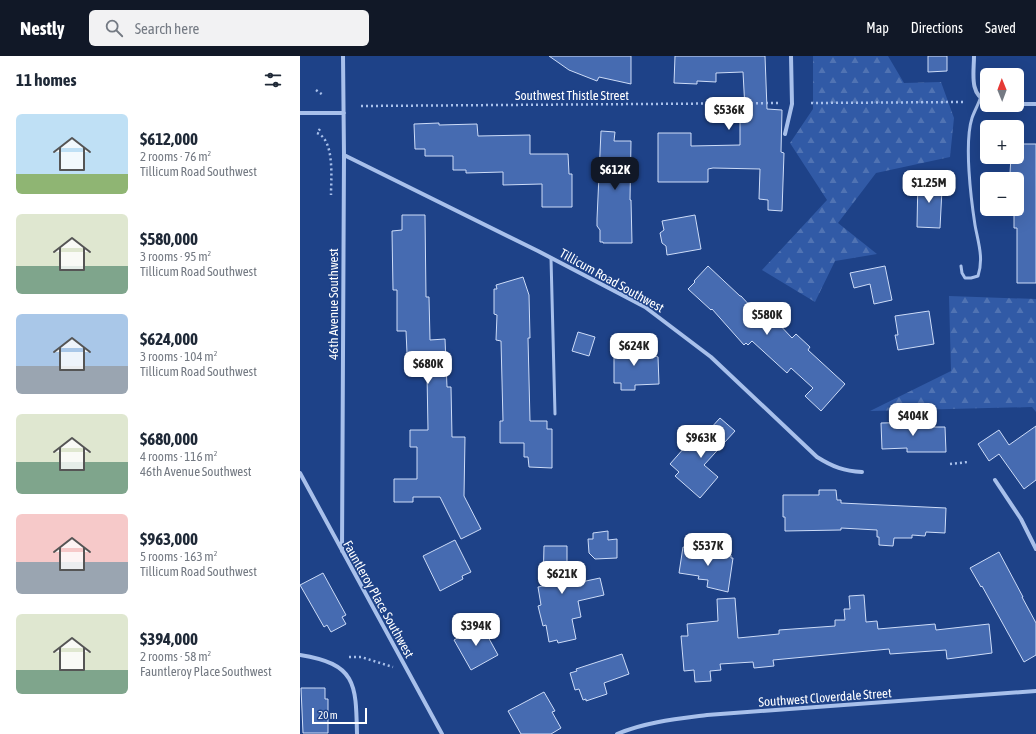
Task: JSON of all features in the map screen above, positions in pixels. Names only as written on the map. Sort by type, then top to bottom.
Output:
[{"type":"street","name":"46th Avenue Southwest","points":[[342,552],[343,56]]},
{"type":"street","points":[[784,134],[792,104],[791,56]]},
{"type":"street","points":[[974,56],[975,92],[980,99]]},
{"type":"street","points":[[1024,104],[1036,104]]},
{"type":"street","points":[[300,113],[344,113]]},
{"type":"street","name":"Tillicum Road Southwest","points":[[344,155],[551,258],[645,307],[711,357],[817,457],[834,467],[848,471],[862,472]]},
{"type":"street","name":"Fauntleroy Place Southwest","points":[[300,473],[442,734]]},
{"type":"street","points":[[995,480],[1021,519],[1036,549]]},
{"type":"street","points":[[300,655],[319,658],[332,664],[343,672],[352,683],[356,698],[357,734]]},
{"type":"street","name":"Southwest Cloverdale Street","points":[[617,734],[632,728],[659,721],[706,715],[1036,692]]},
{"type":"lane","points":[[961,266],[962,273],[965,278],[978,276],[980,270],[981,252],[974,218],[969,156],[972,118],[980,99]]},
{"type":"lane","points":[[551,258],[555,414]]},
{"type":"path","points":[[316,90],[322,95]]},
{"type":"path","points":[[811,103],[964,102]]},
{"type":"path","name":"Southwest Thistle Street","points":[[361,106],[783,103]]},
{"type":"path","points":[[320,129],[317,133],[322,134],[327,143],[330,155],[331,199]]},
{"type":"path","points":[[950,464],[968,462]]},
{"type":"path","points":[[349,657],[361,656],[398,668]]},
{"type":"green space","points":[[813,56],[888,56],[904,83],[941,82],[954,118],[950,157],[876,173],[838,223],[877,254],[835,261],[815,302],[762,270],[827,200],[790,143],[813,109]]},
{"type":"green space","points":[[949,296],[1036,299],[1036,412],[1032,407],[870,411],[951,371]]},
{"type":"building","points":[[549,56],[631,56],[631,84],[599,77],[597,81],[569,70]]},
{"type":"building","points":[[675,56],[765,56],[767,109],[782,110],[781,152],[784,153],[782,211],[768,210],[768,200],[759,199],[760,169],[713,168],[708,169],[708,182],[658,182],[658,133],[691,133],[691,146],[740,145],[740,109],[745,109],[743,72],[716,73],[716,82],[697,81],[697,84],[674,83]]},
{"type":"building","points":[[928,56],[947,56],[947,71],[928,72]]},
{"type":"building","points":[[439,123],[439,125],[477,124],[478,136],[530,135],[530,154],[568,154],[569,174],[572,174],[572,207],[542,207],[542,184],[503,185],[503,172],[466,173],[466,170],[453,170],[453,156],[425,156],[425,149],[415,149],[414,124]]},
{"type":"building","points":[[601,131],[615,132],[614,141],[631,141],[630,200],[632,243],[600,242],[600,230],[597,226],[597,219]]},
{"type":"building","points":[[1024,144],[1036,144],[1036,283],[1017,283],[1017,228],[1014,228],[1014,216],[1024,216],[1024,172],[1010,172],[1011,164],[1024,164]]},
{"type":"building","points":[[918,176],[932,177],[931,189],[942,189],[940,228],[917,227]]},
{"type":"building","points":[[402,215],[425,215],[426,297],[429,297],[430,340],[445,339],[447,387],[451,387],[452,437],[465,437],[464,496],[481,529],[461,539],[440,497],[413,497],[413,502],[394,502],[394,479],[417,479],[417,447],[410,447],[410,430],[428,430],[427,374],[408,375],[406,331],[397,331],[397,290],[393,290],[392,231],[402,230]]},
{"type":"building","points":[[695,215],[701,249],[667,255],[666,246],[662,243],[660,233],[664,230],[662,221]]},
{"type":"building","points":[[708,266],[753,309],[760,304],[792,338],[796,334],[810,347],[808,350],[845,384],[821,411],[805,396],[813,388],[791,368],[787,373],[752,341],[748,345],[746,343],[744,345],[712,309],[711,310],[688,289]]},
{"type":"building","points":[[885,266],[892,300],[874,304],[870,284],[854,288],[850,273]]},
{"type":"building","points":[[523,277],[529,295],[530,338],[528,338],[530,421],[547,421],[547,429],[552,429],[552,468],[529,467],[528,457],[524,457],[524,443],[500,443],[500,421],[503,421],[501,341],[496,340],[497,315],[494,314],[494,289],[497,289],[496,285]]},
{"type":"building","points":[[929,311],[934,344],[898,350],[895,335],[898,335],[895,316]]},
{"type":"building","points":[[578,332],[595,337],[589,356],[572,351]]},
{"type":"building","points":[[620,340],[658,357],[659,384],[635,385],[635,390],[621,390],[621,383],[614,383],[614,342],[620,344]]},
{"type":"building","points":[[720,418],[735,431],[704,465],[718,477],[700,498],[675,476],[679,472],[670,464],[685,447],[690,451]]},
{"type":"building","points":[[926,422],[926,427],[945,427],[946,452],[907,452],[907,448],[882,449],[881,423]]},
{"type":"building","points":[[1036,426],[1036,480],[1024,489],[999,454],[989,461],[978,444],[999,430],[1009,445]]},
{"type":"building","points":[[819,490],[836,490],[837,500],[841,500],[841,503],[946,508],[945,533],[926,532],[925,536],[912,535],[912,538],[894,538],[893,546],[879,545],[877,530],[841,528],[841,530],[785,531],[785,517],[783,517],[783,495],[819,495]]},
{"type":"building","points":[[608,531],[608,540],[617,539],[617,558],[595,559],[589,553],[588,539],[593,539],[593,533]]},
{"type":"building","points":[[455,540],[471,572],[462,576],[463,579],[440,591],[423,556]]},
{"type":"building","points":[[544,546],[567,546],[567,585],[600,578],[604,595],[578,601],[581,617],[572,619],[576,639],[558,643],[557,640],[549,642],[546,625],[543,626],[538,606],[541,605],[538,587],[543,586]]},
{"type":"building","points":[[683,547],[731,555],[731,558],[733,558],[728,592],[707,587],[708,580],[698,579],[699,576],[679,573]]},
{"type":"building","points":[[999,552],[1036,623],[1036,655],[1024,662],[982,586],[981,587],[970,568]]},
{"type":"building","points":[[323,573],[346,615],[342,617],[346,624],[331,632],[327,625],[324,627],[300,585]]},
{"type":"building","points":[[864,595],[866,622],[877,621],[878,629],[935,624],[936,630],[989,624],[992,653],[947,659],[946,650],[890,654],[889,649],[773,660],[774,666],[754,668],[753,662],[720,664],[721,670],[710,671],[711,681],[695,682],[694,670],[684,671],[681,636],[688,636],[687,624],[718,621],[717,599],[735,598],[738,638],[779,634],[779,630],[835,626],[835,620],[845,620],[844,609],[850,609],[849,596]]},
{"type":"building","points":[[481,624],[498,655],[471,670],[454,640]]},
{"type":"building","points":[[622,654],[629,674],[604,683],[607,694],[586,701],[586,699],[583,700],[579,689],[575,690],[570,673],[577,671],[576,669]]},
{"type":"building","points":[[301,688],[325,688],[325,699],[328,699],[328,733],[303,733]]},
{"type":"building","points":[[544,692],[555,711],[552,712],[561,728],[551,734],[521,734],[508,711]]}]
